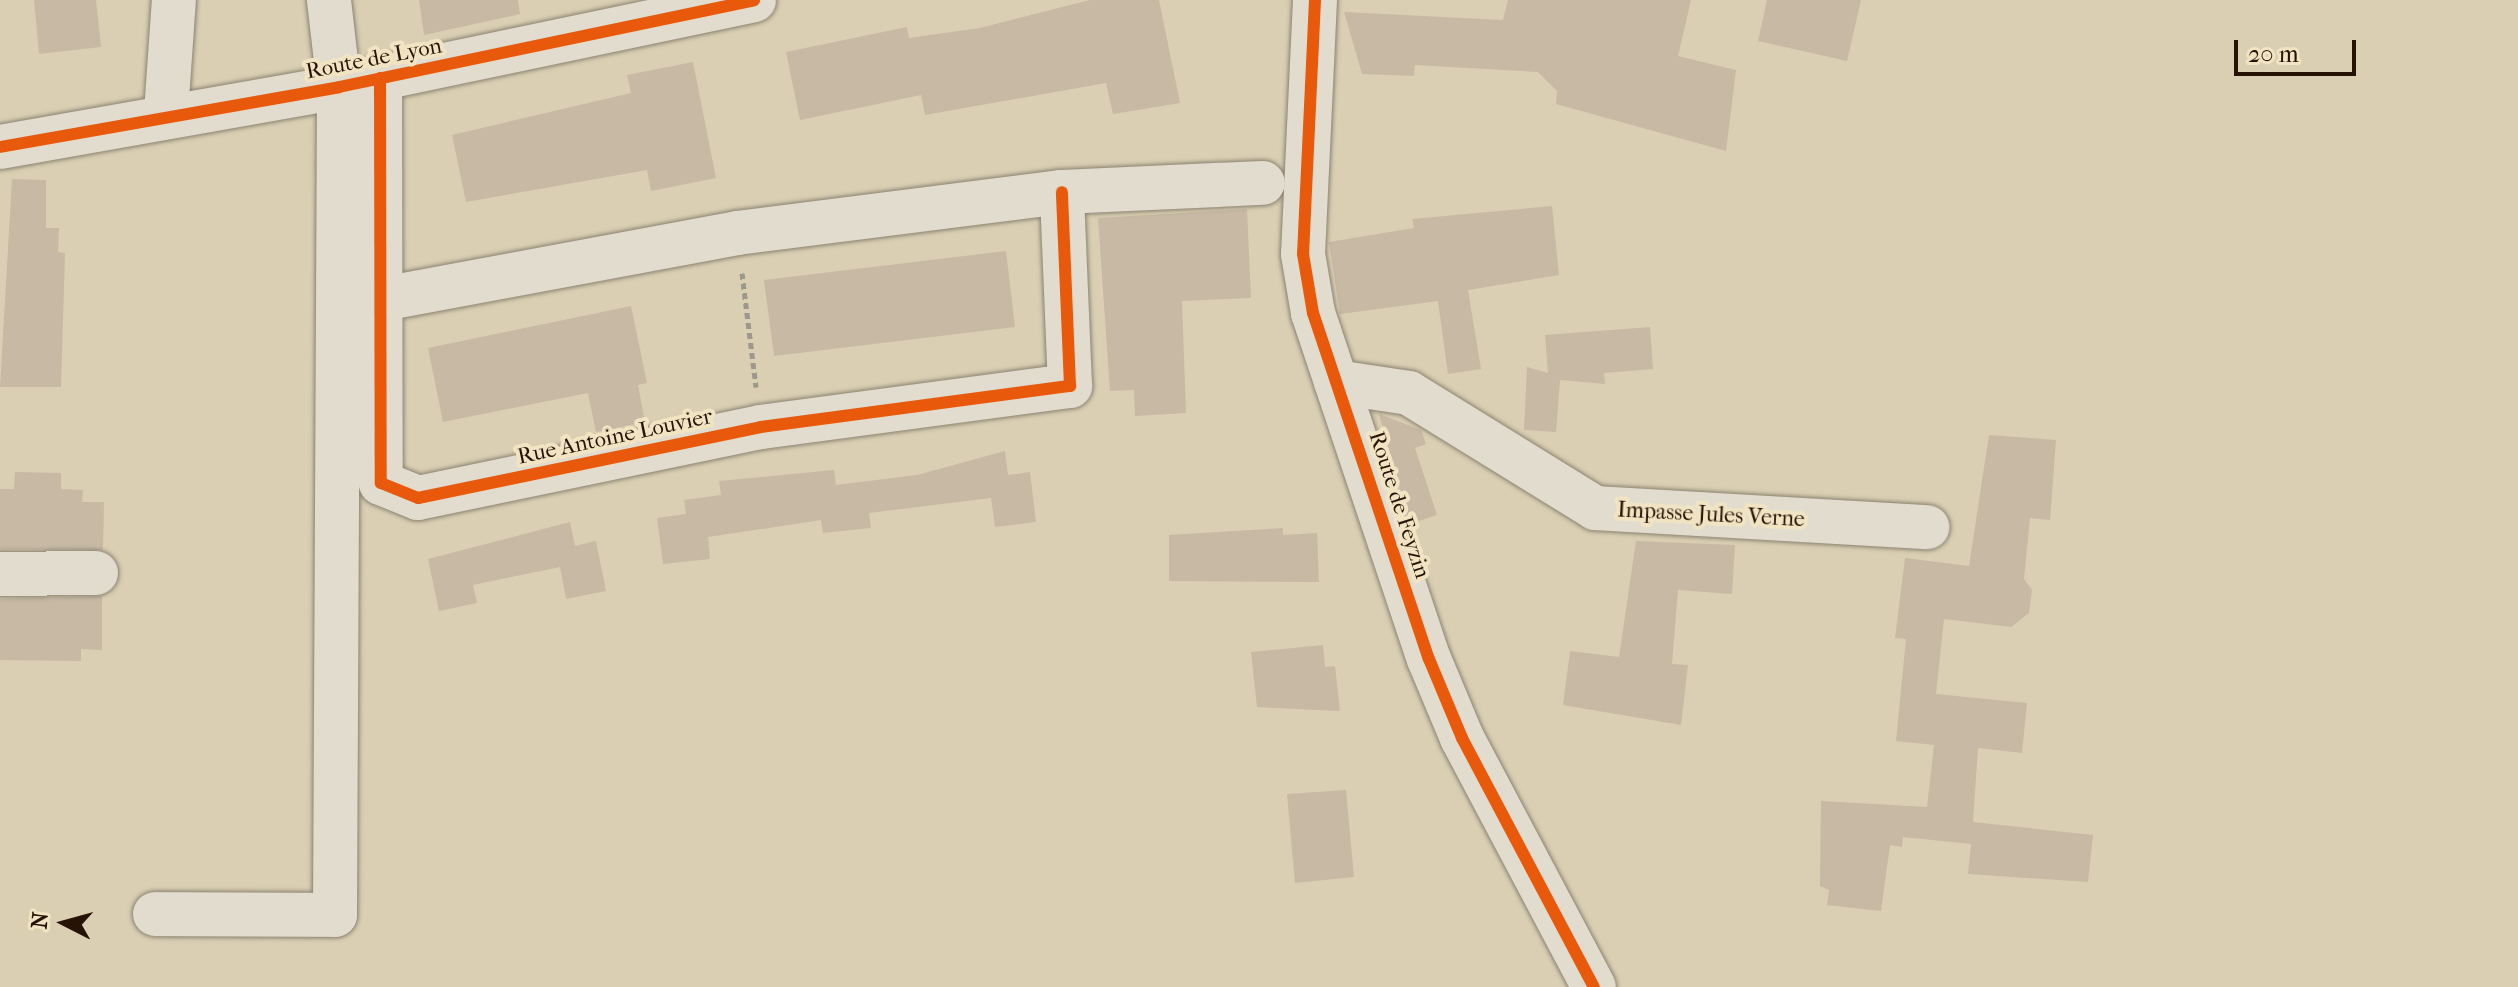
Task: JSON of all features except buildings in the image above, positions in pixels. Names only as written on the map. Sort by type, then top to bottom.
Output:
[{"type":"street","points":[[166,113],[174,0]]},
{"type":"street","points":[[155,914],[335,915],[360,83],[329,0]]},
{"type":"street","name":"Route de Lyon","points":[[0,147],[166,113],[360,83],[754,0]]},
{"type":"street","name":"Route de Feyzin","points":[[1315,0],[1303,254],[1336,382],[1462,738],[1594,987]]},
{"type":"street","name":"Rue Antoine Louvier","points":[[360,83],[382,299],[381,483],[418,498],[761,427],[1070,386],[1062,192]]},
{"type":"street","points":[[382,299],[737,233],[1062,192],[1263,183]]},
{"type":"street","name":"Impasse Jules Verne","points":[[1336,382],[1409,393],[1595,508],[1927,527]]},
{"type":"street","points":[[0,574],[96,573]]},
{"type":"path","points":[[737,233],[761,427]]},
{"type":"cycle path","points":[[0,147],[339,87],[754,0]]},
{"type":"cycle path","points":[[1315,0],[1303,254],[1313,313],[1429,659],[1462,738],[1594,987]]},
{"type":"cycle path","points":[[380,78],[381,483],[418,498],[761,427],[1070,386],[1062,192]]}]
